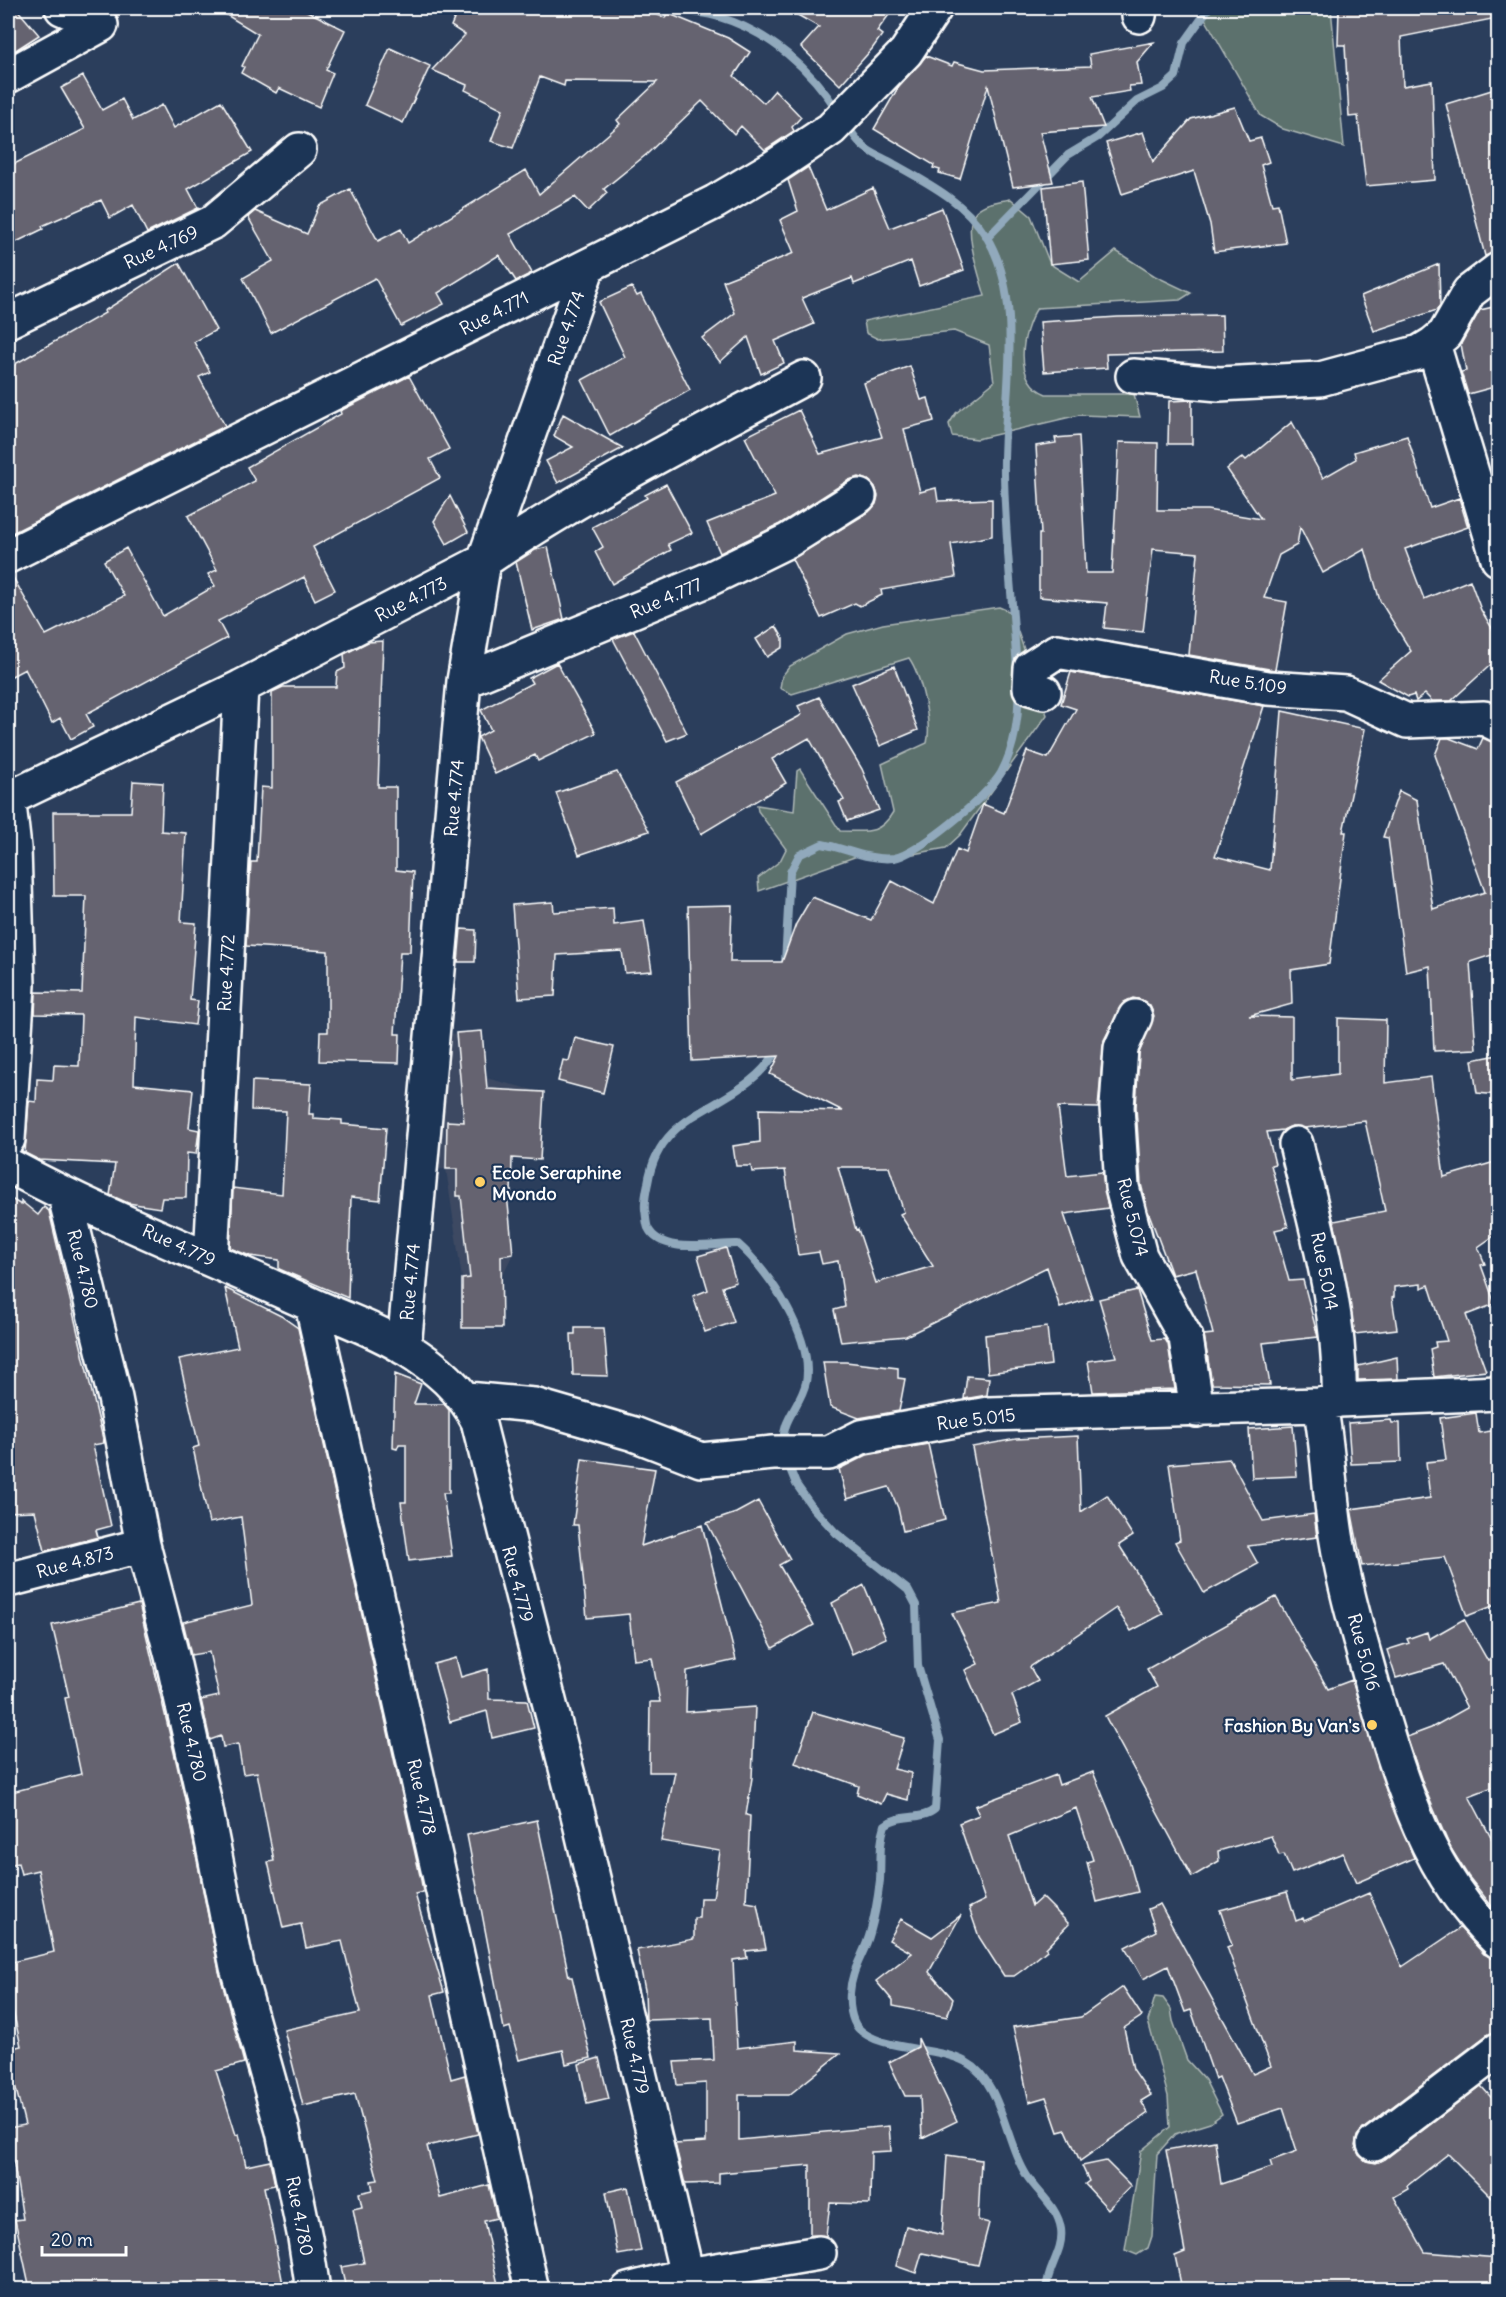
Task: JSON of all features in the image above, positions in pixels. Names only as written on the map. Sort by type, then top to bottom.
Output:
[{"type":"street","points":[[8,76],[101,25],[62,8]]},
{"type":"street","name":"Rue 4.771","points":[[8,556],[715,202],[774,167],[831,129],[868,94],[906,52],[934,8]]},
{"type":"street","name":"Rue 4.769","points":[[8,321],[213,222],[299,150]]},
{"type":"street","name":"Rue 4.774","points":[[404,1348],[464,681],[484,561],[588,266]]},
{"type":"street","points":[[1133,376],[1219,384],[1320,379],[1420,352],[1445,334],[1469,292],[1498,270]]},
{"type":"street","points":[[1433,344],[1498,559]]},
{"type":"street","name":"Rue 4.773","points":[[8,798],[240,687],[484,561],[683,442],[804,378]]},
{"type":"street","name":"Rue 4.777","points":[[464,681],[705,581],[789,540],[859,496]]},
{"type":"street","name":"Rue 5.109","points":[[1044,692],[1030,688],[1031,668],[1058,651],[1268,688],[1346,693],[1407,721],[1484,718],[1498,725]]},
{"type":"street","name":"Rue 4.772","points":[[211,1258],[240,687]]},
{"type":"street","points":[[8,798],[14,848],[18,985],[8,1139]]},
{"type":"street","name":"Rue 5.074","points":[[1135,1017],[1121,1048],[1117,1107],[1122,1187],[1140,1256],[1186,1338],[1197,1410]]},
{"type":"street","name":"Rue 5.014","points":[[1296,1144],[1330,1284],[1341,1367],[1330,1402]]},
{"type":"street","name":"Rue 4.779","points":[[8,1165],[65,1196],[211,1258],[404,1348],[451,1382],[467,1399],[478,1421],[579,1818],[687,2275]]},
{"type":"street","name":"Rue 4.780","points":[[65,1196],[115,1398],[143,1545],[193,1749],[237,1967],[283,2131],[306,2238],[313,2289]]},
{"type":"street","name":"Rue 4.778","points":[[312,1305],[532,2289]]},
{"type":"street","name":"Rue 5.015","points":[[467,1399],[534,1405],[634,1434],[701,1460],[773,1453],[828,1453],[861,1437],[988,1414],[1197,1410],[1498,1393]]},
{"type":"street","name":"Rue 5.016","points":[[1330,1402],[1328,1445],[1336,1540],[1355,1623],[1388,1739],[1418,1826],[1434,1858],[1452,1888],[1498,1941]]},
{"type":"street","name":"Rue 4.873","points":[[8,1580],[143,1545]]},
{"type":"street","points":[[1374,2144],[1498,2050]]},
{"type":"street","points":[[628,2289],[687,2275],[722,2279],[819,2253]]},
{"type":"shaded area","name":"Ecole Seraphine Mvondo","points":[[482,1031],[486,1078],[541,1092],[540,1114],[543,1114],[540,1160],[505,1158],[505,1170],[512,1170],[511,1194],[507,1196],[513,1254],[501,1278],[502,1328],[462,1328],[462,1279],[446,1169],[428,1170],[437,1035]]},
{"type":"green space","points":[[1199,8],[1331,8],[1344,147],[1283,129],[1261,116]]},
{"type":"green space","points":[[1011,199],[1031,216],[1050,264],[1079,282],[1116,251],[1155,276],[1191,293],[1180,300],[1037,308],[1031,318],[1023,356],[1028,379],[1035,388],[1046,394],[1134,394],[1140,417],[1079,415],[977,439],[952,436],[949,424],[956,413],[994,382],[989,345],[954,331],[878,339],[866,333],[864,321],[985,296],[973,252],[970,228],[972,218],[976,211],[984,206]]},
{"type":"green space","points":[[999,607],[1011,612],[1047,715],[960,835],[946,848],[891,858],[860,855],[759,891],[758,878],[780,861],[786,849],[758,811],[757,805],[794,811],[797,771],[800,769],[840,831],[877,829],[888,820],[893,812],[882,764],[927,743],[928,724],[924,699],[918,676],[909,658],[792,694],[780,688],[782,676],[790,666],[847,634],[883,624]]},
{"type":"green space","points":[[1155,1997],[1163,1998],[1171,2009],[1187,2060],[1205,2080],[1222,2114],[1210,2123],[1175,2134],[1157,2154],[1152,2236],[1148,2248],[1137,2255],[1125,2250],[1141,2151],[1170,2127],[1168,2096],[1148,2021]]},
{"type":"building","points":[[8,8],[16,8],[39,35],[8,55]]},
{"type":"building","points":[[215,8],[301,8],[345,30],[326,70],[333,73],[319,107],[279,88],[276,93],[241,73],[244,67],[242,66],[258,34]]},
{"type":"building","points":[[459,8],[642,8],[665,18],[667,13],[728,38],[750,52],[734,76],[764,103],[775,90],[801,117],[792,127],[794,131],[765,150],[741,126],[734,134],[702,101],[647,154],[604,189],[607,193],[588,211],[575,197],[510,234],[532,273],[516,281],[499,255],[438,293],[444,304],[401,326],[375,278],[271,333],[243,278],[273,261],[248,217],[255,211],[307,234],[319,206],[350,189],[378,241],[401,229],[408,243],[526,170],[539,194],[620,124],[617,120],[657,82],[565,81],[564,86],[540,77],[513,148],[491,141],[503,109],[465,90],[467,85],[432,70],[465,35],[451,26]]},
{"type":"building","points":[[785,8],[894,8],[877,31],[882,35],[840,85],[801,47],[819,27]]},
{"type":"building","points":[[1339,8],[1405,10],[1404,8],[1496,8],[1497,18],[1401,37],[1403,86],[1432,81],[1435,180],[1366,186],[1358,116],[1349,117],[1345,45],[1338,45]]},
{"type":"building","points":[[1154,42],[1137,62],[1141,85],[1129,86],[1130,91],[1092,97],[1104,127],[1040,132],[1053,182],[1013,187],[988,86],[960,179],[939,173],[940,170],[933,168],[934,165],[874,129],[899,86],[926,56],[952,66],[954,62],[984,70],[1091,66],[1089,54]]},
{"type":"building","points":[[390,48],[430,66],[403,123],[365,105]]},
{"type":"building","points":[[83,76],[102,110],[122,99],[133,120],[162,105],[174,128],[221,101],[252,152],[188,189],[198,208],[147,233],[133,205],[110,218],[101,200],[42,226],[43,229],[8,246],[8,167],[85,129],[61,88]]},
{"type":"building","points":[[1495,89],[1498,105],[1498,252],[1485,256],[1446,104]]},
{"type":"building","points":[[1235,107],[1249,141],[1261,138],[1269,162],[1261,165],[1272,205],[1278,204],[1286,243],[1214,252],[1210,224],[1194,171],[1122,194],[1106,143],[1143,132],[1153,162],[1191,119]]},
{"type":"building","points":[[808,167],[826,210],[873,188],[890,228],[942,208],[964,270],[919,286],[911,261],[854,284],[852,278],[802,298],[814,324],[775,341],[784,363],[761,374],[748,337],[720,362],[702,338],[735,313],[723,281],[794,253],[780,220],[798,211],[788,180]]},
{"type":"building","points":[[1082,182],[1089,260],[1050,264],[1043,187]]},
{"type":"building","points":[[179,263],[216,330],[194,342],[210,372],[199,377],[225,426],[8,535],[8,368],[105,313],[104,311]]},
{"type":"building","points":[[1439,264],[1440,305],[1437,310],[1374,331],[1361,296]]},
{"type":"building","points":[[632,287],[637,296],[641,294],[690,390],[610,436],[582,380],[625,357],[599,302]]},
{"type":"building","points":[[1498,306],[1498,386],[1468,394],[1461,372],[1466,371],[1461,344],[1480,310]]},
{"type":"building","points":[[1222,315],[1223,351],[1106,354],[1107,368],[1044,372],[1040,322],[1118,317]]},
{"type":"building","points":[[910,366],[921,400],[928,398],[934,421],[904,429],[920,492],[936,488],[938,501],[992,499],[992,536],[951,544],[956,577],[881,590],[882,595],[860,606],[855,603],[821,618],[792,559],[869,512],[876,504],[878,496],[875,487],[868,480],[859,477],[849,480],[780,524],[720,553],[707,523],[775,496],[745,437],[799,410],[820,454],[882,437],[864,383]]},
{"type":"building","points":[[409,376],[449,449],[430,459],[440,478],[313,547],[335,590],[315,600],[304,577],[218,621],[227,638],[86,714],[93,727],[71,739],[60,718],[52,723],[25,669],[8,678],[8,575],[11,574],[46,635],[124,596],[104,561],[126,548],[163,616],[215,586],[208,574],[217,570],[188,516],[255,481],[247,467],[341,414],[340,411]]},
{"type":"building","points":[[1192,400],[1192,444],[1168,444],[1169,401]]},
{"type":"building","points":[[563,414],[623,448],[558,483],[546,461],[573,447],[554,436]]},
{"type":"building","points":[[1292,422],[1323,478],[1356,459],[1354,452],[1407,436],[1430,508],[1459,498],[1468,527],[1405,549],[1424,599],[1470,580],[1481,610],[1498,638],[1498,658],[1451,701],[1432,701],[1425,694],[1416,701],[1414,695],[1408,697],[1378,680],[1411,651],[1380,601],[1365,549],[1323,573],[1300,527],[1297,545],[1279,555],[1264,598],[1287,602],[1275,670],[1189,655],[1198,553],[1153,549],[1143,632],[1104,628],[1107,603],[1039,597],[1039,534],[1041,534],[1036,446],[1056,443],[1055,438],[1079,436],[1086,573],[1112,573],[1119,442],[1158,443],[1157,510],[1207,510],[1261,519],[1227,469],[1243,457],[1246,460]]},
{"type":"building","points":[[666,484],[692,533],[668,544],[671,550],[612,584],[595,552],[603,547],[592,527],[647,498],[645,495]]},
{"type":"building","points":[[450,496],[468,532],[447,544],[434,521]]},
{"type":"building","points":[[548,547],[564,619],[532,630],[516,562],[535,550]]},
{"type":"building","points":[[776,626],[783,638],[783,647],[767,657],[756,639]]},
{"type":"building","points":[[634,631],[687,733],[667,741],[613,639]]},
{"type":"building","points":[[383,641],[378,787],[396,787],[396,870],[413,872],[410,952],[400,952],[395,1034],[400,1034],[399,1063],[319,1061],[320,1032],[328,1032],[328,951],[246,946],[251,862],[257,862],[261,787],[272,788],[272,692],[283,687],[336,687],[337,672],[345,668],[344,654],[368,642]]},
{"type":"building","points":[[557,663],[596,733],[538,761],[535,755],[495,774],[478,737],[491,730],[481,710],[532,683],[529,678]]},
{"type":"building","points":[[894,666],[918,730],[880,746],[852,684]]},
{"type":"building","points":[[1071,672],[1264,706],[1215,856],[1270,870],[1282,711],[1365,729],[1343,832],[1346,832],[1329,964],[1291,970],[1292,1004],[1249,1016],[1292,1017],[1292,1080],[1338,1074],[1338,1018],[1386,1020],[1385,1083],[1431,1077],[1444,1177],[1498,1161],[1498,1233],[1478,1247],[1485,1264],[1481,1265],[1495,1304],[1466,1315],[1486,1371],[1434,1377],[1430,1349],[1436,1347],[1435,1342],[1447,1341],[1429,1285],[1421,1288],[1421,1284],[1394,1287],[1392,1298],[1397,1329],[1355,1334],[1334,1221],[1385,1211],[1365,1121],[1305,1128],[1292,1126],[1267,1132],[1275,1164],[1271,1165],[1288,1227],[1275,1230],[1289,1281],[1303,1280],[1318,1337],[1263,1343],[1270,1385],[1212,1384],[1204,1335],[1213,1334],[1196,1269],[1172,1275],[1148,1211],[1141,1184],[1136,1107],[1139,1053],[1154,1016],[1150,1006],[1142,1000],[1133,998],[1124,1002],[1104,1040],[1098,1108],[1058,1107],[1067,1176],[1102,1172],[1108,1208],[1064,1214],[1092,1298],[1060,1308],[1047,1267],[906,1336],[841,1342],[834,1310],[845,1307],[838,1261],[822,1264],[819,1252],[798,1255],[785,1170],[752,1172],[751,1166],[736,1166],[733,1146],[760,1142],[759,1109],[843,1111],[770,1074],[779,1056],[692,1061],[688,906],[732,905],[730,962],[782,962],[796,924],[812,897],[871,920],[892,881],[934,904],[957,849],[966,853],[983,804],[1004,813],[1027,751],[1048,758],[1076,709],[1061,704]],"holes":[[[838,1167],[889,1167],[904,1212],[900,1214],[933,1266],[876,1283],[858,1229],[856,1230]]]},
{"type":"building","points":[[819,697],[862,769],[879,810],[847,821],[839,802],[844,800],[809,738],[772,759],[786,783],[701,834],[676,782],[798,717],[802,714],[798,706]]},
{"type":"building","points":[[1442,738],[1449,738],[1478,749],[1483,738],[1498,744],[1498,953],[1470,962],[1476,1049],[1434,1051],[1430,966],[1406,972],[1388,838],[1383,837],[1399,791],[1417,800],[1433,909],[1485,892],[1435,755]]},
{"type":"building","points":[[617,772],[649,831],[579,855],[556,793]]},
{"type":"building","points":[[133,781],[163,783],[161,831],[186,833],[181,922],[196,923],[190,1000],[198,1001],[195,1025],[136,1017],[134,1084],[193,1090],[189,1128],[199,1130],[196,1154],[187,1153],[186,1198],[162,1198],[160,1208],[128,1203],[110,1195],[115,1164],[39,1160],[25,1153],[29,1101],[36,1102],[37,1079],[53,1080],[54,1065],[79,1066],[81,1015],[35,1014],[36,992],[82,993],[86,896],[54,896],[53,812],[131,812]]},
{"type":"building","points":[[553,902],[554,912],[613,908],[614,925],[644,921],[652,971],[625,973],[622,951],[557,955],[555,996],[519,998],[512,905]]},
{"type":"building","points":[[461,929],[476,930],[475,962],[458,962]]},
{"type":"building","name":"Ecole Seraphine Mvondo","points":[[482,1031],[487,1089],[544,1092],[540,1160],[512,1158],[511,1194],[507,1194],[513,1254],[501,1256],[502,1328],[462,1328],[462,1279],[470,1278],[461,1196],[457,1196],[457,1169],[446,1169],[447,1121],[464,1122],[456,1033]]},
{"type":"building","points":[[575,1038],[614,1047],[603,1093],[558,1081],[563,1060],[569,1061]]},
{"type":"building","points":[[1498,1055],[1498,1095],[1477,1093],[1472,1060]]},
{"type":"building","points":[[252,1081],[311,1084],[309,1114],[313,1114],[313,1118],[342,1120],[342,1124],[386,1128],[380,1200],[351,1197],[348,1298],[279,1269],[279,1260],[250,1256],[230,1248],[233,1188],[282,1194],[286,1111],[251,1110]]},
{"type":"building","points":[[8,1197],[21,1205],[21,1201],[38,1215],[44,1207],[49,1211],[104,1443],[93,1445],[111,1526],[96,1530],[98,1537],[45,1551],[35,1511],[8,1512]]},
{"type":"building","points":[[726,1248],[736,1282],[722,1287],[734,1322],[705,1332],[693,1296],[708,1290],[698,1256]]},
{"type":"building","points":[[225,1288],[281,1316],[298,1328],[421,1880],[423,1892],[415,1894],[444,1992],[432,1995],[451,2079],[465,2075],[478,2134],[427,2146],[440,2198],[489,2185],[497,2218],[484,2221],[499,2289],[346,2289],[341,2267],[364,2263],[353,2209],[362,2207],[359,2193],[373,2190],[371,2181],[378,2180],[355,2094],[303,2106],[284,2030],[360,2013],[342,1941],[306,1948],[301,1924],[283,1928],[268,1862],[274,1861],[257,1772],[243,1774],[238,1744],[223,1747],[221,1736],[210,1740],[201,1700],[219,1696],[209,1652],[191,1655],[183,1622],[252,1605],[241,1517],[209,1523],[193,1448],[199,1446],[179,1359],[238,1347]]},
{"type":"building","points":[[1137,1290],[1152,1340],[1165,1339],[1168,1344],[1175,1389],[1093,1392],[1088,1361],[1116,1357],[1099,1299]]},
{"type":"building","points":[[1047,1327],[1051,1365],[988,1373],[985,1335]]},
{"type":"building","points":[[575,1328],[604,1328],[608,1376],[573,1375],[571,1334],[575,1334]]},
{"type":"building","points":[[1397,1357],[1398,1379],[1358,1380],[1358,1366]]},
{"type":"building","points":[[823,1362],[846,1362],[898,1368],[898,1378],[905,1379],[899,1411],[859,1418],[830,1407]]},
{"type":"building","points":[[395,1374],[421,1384],[414,1404],[444,1404],[449,1410],[449,1493],[443,1493],[452,1556],[409,1561],[401,1502],[406,1502],[406,1444],[399,1444],[397,1449],[393,1448]]},
{"type":"building","points":[[967,1376],[989,1378],[987,1395],[964,1399]]},
{"type":"building","points":[[1476,1413],[1479,1433],[1498,1430],[1498,1604],[1467,1616],[1445,1557],[1362,1566],[1351,1509],[1430,1498],[1426,1462],[1446,1460],[1440,1418]]},
{"type":"building","points":[[1391,1420],[1392,1423],[1400,1423],[1401,1462],[1351,1464],[1348,1423]]},
{"type":"building","points":[[1293,1426],[1297,1476],[1252,1478],[1249,1429]]},
{"type":"building","points":[[1078,1436],[1081,1512],[1107,1495],[1133,1536],[1119,1545],[1163,1614],[1131,1631],[1116,1608],[1030,1667],[1038,1681],[1012,1695],[1022,1722],[993,1734],[965,1670],[978,1664],[952,1613],[1001,1603],[972,1447],[1016,1439]]},
{"type":"building","points":[[928,1444],[945,1520],[903,1531],[898,1508],[889,1487],[847,1499],[839,1469],[867,1455]]},
{"type":"building","points":[[582,1459],[655,1469],[641,1546],[702,1525],[736,1660],[687,1671],[686,1712],[755,1707],[752,1778],[746,1815],[750,1816],[746,1902],[757,1904],[766,1949],[746,1951],[747,1958],[733,1960],[737,2048],[797,2041],[797,2050],[841,2053],[789,2095],[739,2095],[739,2140],[889,2126],[891,2151],[871,2152],[870,2204],[830,2203],[826,2236],[810,2235],[810,2165],[719,2173],[719,2183],[685,2184],[675,2144],[706,2142],[706,2083],[677,2085],[674,2062],[714,2060],[712,2018],[646,2020],[645,1990],[637,1950],[694,1939],[694,1918],[699,1918],[700,1898],[713,1898],[720,1851],[661,1841],[675,1772],[649,1772],[650,1702],[660,1702],[652,1658],[634,1660],[629,1614],[587,1618],[578,1525],[573,1525]]},
{"type":"building","points":[[1230,1459],[1263,1521],[1314,1514],[1317,1537],[1248,1546],[1258,1564],[1204,1593],[1175,1542],[1180,1540],[1169,1464]]},
{"type":"building","points":[[758,1501],[790,1559],[779,1565],[814,1625],[773,1648],[707,1523],[736,1513]]},
{"type":"building","points":[[864,1585],[886,1638],[852,1654],[832,1603]]},
{"type":"building","points":[[1276,1597],[1328,1689],[1352,1680],[1388,1796],[1414,1858],[1356,1883],[1343,1853],[1292,1873],[1284,1854],[1279,1855],[1271,1836],[1218,1851],[1219,1861],[1192,1877],[1105,1716],[1157,1687],[1147,1669]]},
{"type":"building","points":[[139,1604],[185,1799],[219,1971],[244,2063],[216,2071],[236,2135],[239,2134],[246,2166],[270,2161],[275,2185],[264,2187],[284,2289],[30,2289],[15,2220],[23,2219],[8,2128],[25,2125],[8,2057],[8,2049],[21,2046],[8,1989],[8,1963],[54,1952],[38,1870],[21,1874],[18,1863],[8,1865],[8,1793],[81,1774],[65,1698],[69,1697],[52,1625]]},
{"type":"building","points":[[1464,1619],[1488,1661],[1498,1653],[1498,1785],[1469,1796],[1498,1851],[1498,1914],[1468,1876],[1450,1847],[1423,1784],[1407,1737],[1431,1728],[1467,1708],[1444,1664],[1396,1678],[1387,1650],[1409,1643],[1407,1639],[1427,1632],[1429,1639]]},
{"type":"building","points":[[456,1658],[461,1677],[488,1669],[489,1699],[527,1700],[534,1728],[492,1738],[487,1711],[450,1722],[434,1664]]},
{"type":"building","points":[[813,1712],[904,1738],[894,1769],[911,1773],[908,1800],[886,1794],[881,1804],[857,1794],[859,1786],[795,1763]]},
{"type":"building","points":[[1093,1772],[1128,1857],[1138,1892],[1097,1902],[1087,1862],[1093,1860],[1076,1808],[1009,1836],[1032,1906],[1042,1897],[1069,1924],[1046,1948],[1047,1950],[1024,1969],[1014,1976],[1004,1976],[979,1937],[969,1908],[985,1900],[959,1823],[979,1815],[975,1806],[1056,1775],[1059,1785]]},
{"type":"building","points":[[537,1820],[569,1977],[572,1977],[591,2058],[566,2064],[563,2050],[519,2060],[510,2027],[504,2029],[467,1835]]},
{"type":"building","points":[[1287,1892],[1296,1921],[1303,1918],[1304,1921],[1369,1893],[1402,1967],[1460,1928],[1484,1954],[1498,1959],[1498,2032],[1487,2035],[1363,2129],[1357,2136],[1355,2146],[1359,2155],[1366,2161],[1376,2163],[1385,2159],[1481,2086],[1498,2105],[1498,2204],[1448,2154],[1407,2186],[1408,2189],[1394,2197],[1425,2252],[1498,2258],[1498,2289],[1182,2289],[1175,2256],[1185,2252],[1166,2150],[1215,2141],[1221,2184],[1272,2167],[1270,2161],[1297,2151],[1283,2108],[1237,2123],[1219,2077],[1215,2079],[1191,2010],[1185,2012],[1168,1966],[1143,1979],[1125,1947],[1156,1931],[1148,1909],[1160,1904],[1253,2074],[1271,2066],[1227,1947],[1232,1945],[1220,1910]]},
{"type":"building","points":[[961,1915],[929,1972],[953,1999],[947,2017],[893,2006],[893,2001],[876,1981],[912,1953],[889,1940],[901,1919],[932,1937]]},
{"type":"building","points":[[1123,1987],[1142,2016],[1124,2028],[1133,2069],[1151,2095],[1141,2101],[1148,2113],[1080,2161],[1066,2130],[1058,2132],[1046,2097],[1029,2102],[1013,2027],[1081,2017]]},
{"type":"building","points":[[918,2038],[957,2121],[922,2138],[920,2096],[905,2096],[889,2062],[918,2047]]},
{"type":"building","points":[[599,2058],[609,2099],[587,2104],[579,2064]]},
{"type":"building","points":[[947,2155],[981,2160],[978,2220],[989,2223],[978,2265],[922,2253],[916,2273],[896,2266],[906,2226],[942,2235]]},
{"type":"building","points":[[1106,2161],[1131,2186],[1108,2209],[1085,2184],[1089,2181],[1082,2166]]},
{"type":"building","points":[[628,2187],[641,2251],[618,2255],[606,2192]]},
{"type":"waterway","points":[[674,8],[719,17],[772,42],[802,67],[839,113]]},
{"type":"waterway","points":[[987,238],[1068,155],[1098,137],[1137,101],[1163,88],[1176,76],[1184,43],[1209,8]]},
{"type":"waterway","points":[[846,124],[866,149],[933,186],[957,203],[986,236],[998,262],[1006,291],[1009,321],[1010,352],[1004,474],[1007,547],[1017,670]]},
{"type":"waterway","points":[[785,963],[790,872],[799,855],[822,844],[875,858],[894,858],[919,846],[952,823],[994,783],[1001,773],[1015,732],[1018,688]]},
{"type":"waterway","points":[[779,1047],[763,1069],[745,1085],[685,1122],[669,1137],[656,1156],[645,1196],[645,1207],[648,1228],[655,1237],[664,1242],[689,1246],[738,1244],[763,1271],[787,1307],[803,1346],[807,1365],[803,1391],[785,1428],[784,1446]]},
{"type":"waterway","points":[[786,1459],[796,1484],[813,1508],[836,1533],[908,1590],[916,1605],[918,1666],[940,1740],[935,1809],[924,1815],[897,1819],[885,1825],[875,1913],[851,1985],[852,2016],[858,2028],[867,2035],[894,2045],[954,2057],[978,2071],[988,2083],[1027,2176],[1052,2207],[1059,2221],[1060,2245],[1049,2274],[1046,2290]]},
{"type":"place","name":"Ecole Seraphine Mvondo","points":[[480,1182]]},
{"type":"place","name":"Fashion By Van's","points":[[1372,1725]]}]
